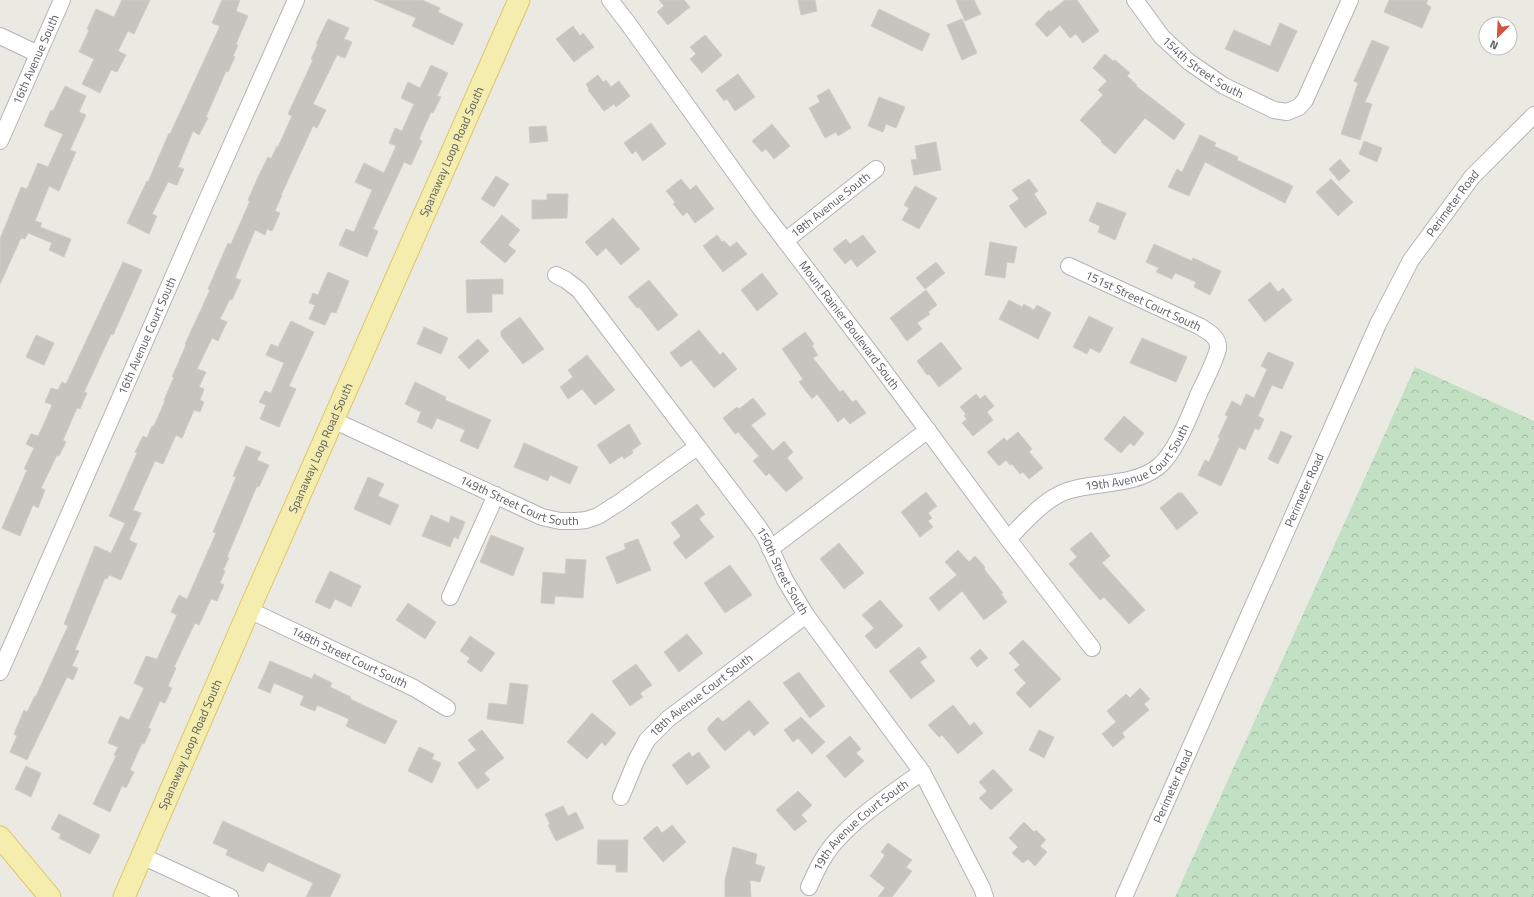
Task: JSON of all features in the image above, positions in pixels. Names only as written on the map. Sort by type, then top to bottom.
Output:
[{"type":"main road","name":"Spanaway Loop Road South","points":[[124,897],[249,610],[519,0]]},
{"type":"main road","points":[[0,838],[50,897]]},
{"type":"street","name":"16th Avenue South","points":[[0,141],[62,0]]},
{"type":"street","name":"16th Avenue Court South","points":[[0,672],[296,0]]},
{"type":"street","name":"Mount Rainier Boulevard South","points":[[610,0],[785,241],[872,355],[1008,539],[1092,648]]},
{"type":"street","name":"154th Street South","points":[[1135,0],[1162,37],[1190,62],[1224,86],[1274,110],[1287,112],[1299,107],[1305,100],[1350,0]]},
{"type":"street","points":[[0,36],[38,54]]},
{"type":"street","name":"Perimeter Road","points":[[1124,897],[1374,331],[1403,274],[1411,260],[1472,177],[1534,115]]},
{"type":"street","name":"18th Avenue South","points":[[785,241],[876,169]]},
{"type":"street","name":"151st Street Court South","points":[[1069,266],[1199,326],[1216,338]]},
{"type":"street","name":"150th Street South","points":[[556,275],[566,280],[579,290],[757,525],[765,537],[786,580],[806,615],[922,772],[984,893]]},
{"type":"street","name":"19th Avenue Court South","points":[[1008,539],[1046,503],[1067,491],[1133,478],[1158,468],[1167,459],[1182,432],[1217,355],[1218,343],[1216,338]]},
{"type":"street","name":"149th Street Court South","points":[[333,420],[550,520],[560,521],[586,520],[598,516],[697,447]]},
{"type":"street","points":[[770,549],[928,430]]},
{"type":"street","points":[[450,597],[496,495]]},
{"type":"street","name":"148th Street Court South","points":[[249,610],[414,688],[447,708]]},
{"type":"street","name":"18th Avenue Court South","points":[[621,797],[636,761],[648,740],[668,719],[806,615]]},
{"type":"street","name":"19th Avenue Court South","points":[[808,887],[826,854],[839,838],[857,821],[887,797],[922,772]]},
{"type":"street","points":[[142,856],[230,897]]},
{"type":"green space","points":[[1415,367],[1534,421],[1534,897],[1175,897]]},
{"type":"building","points":[[122,0],[150,0],[134,34],[128,31],[118,51],[126,55],[117,72],[111,70],[100,93],[82,84],[94,59],[79,52],[89,30],[87,29],[96,9],[114,17]]},
{"type":"building","points":[[222,0],[240,0],[236,11],[248,16],[236,44],[238,45],[233,56],[235,57],[228,72],[226,71],[206,117],[208,118],[199,135],[193,131],[178,167],[184,169],[177,185],[168,182],[152,214],[157,216],[149,234],[127,223],[147,181],[148,182],[169,133],[170,134],[220,26],[212,23]]},
{"type":"building","points":[[374,0],[422,0],[440,8],[438,12],[463,24],[453,45],[412,26],[416,18]]},
{"type":"building","points":[[659,0],[684,0],[690,7],[668,25],[657,12],[664,6]]},
{"type":"building","points":[[798,0],[815,0],[817,11],[801,15]]},
{"type":"building","points":[[956,0],[974,0],[981,14],[965,21]]},
{"type":"building","points":[[1065,0],[1077,0],[1099,31],[1083,43],[1076,34],[1070,38],[1060,25],[1047,37],[1035,24],[1049,10],[1050,12]]},
{"type":"building","points":[[1389,0],[1428,0],[1426,4],[1431,7],[1422,28],[1384,12]]},
{"type":"building","points":[[879,9],[930,34],[922,51],[871,26]]},
{"type":"building","points":[[328,19],[349,28],[344,39],[352,42],[345,58],[337,55],[313,104],[326,110],[317,128],[313,126],[281,195],[275,211],[280,213],[272,231],[267,229],[265,235],[255,230],[235,278],[241,280],[232,300],[230,299],[220,319],[227,322],[218,341],[212,338],[197,369],[206,372],[199,387],[204,389],[200,400],[204,402],[200,412],[194,410],[182,438],[176,435],[163,464],[155,461],[133,510],[141,513],[129,540],[137,544],[121,580],[109,575],[107,579],[105,578],[75,650],[79,651],[72,666],[78,668],[73,680],[67,677],[27,760],[10,752],[17,736],[14,734],[24,710],[27,712],[36,696],[68,626],[64,624],[95,546],[111,553],[125,523],[109,516],[137,453],[135,452],[143,436],[147,438],[165,401],[164,400],[174,377],[172,377],[186,345],[185,344],[210,290],[208,289],[228,243],[231,244],[250,201],[248,200],[258,177],[268,157],[271,159],[277,146],[278,147],[292,116],[288,114],[313,60],[311,59],[318,44],[316,44]]},
{"type":"building","points":[[962,19],[977,53],[962,60],[947,25]]},
{"type":"building","points":[[1280,23],[1297,31],[1278,72],[1225,49],[1234,30],[1270,46]]},
{"type":"building","points":[[573,26],[580,36],[583,33],[594,47],[574,62],[556,39]]},
{"type":"building","points":[[705,35],[722,55],[702,73],[690,59],[696,54],[690,47]]},
{"type":"building","points":[[1372,40],[1389,47],[1365,102],[1372,104],[1360,140],[1341,134],[1358,83],[1354,81]]},
{"type":"building","points":[[1105,54],[1113,61],[1115,60],[1130,73],[1127,76],[1137,85],[1136,86],[1185,124],[1174,140],[1145,118],[1115,154],[1080,120],[1103,95],[1098,90],[1107,81],[1093,68]]},
{"type":"building","points":[[431,65],[448,73],[437,96],[441,97],[433,113],[431,112],[419,139],[422,141],[411,165],[404,162],[373,229],[378,231],[367,257],[339,245],[346,229],[354,232],[372,190],[355,182],[364,163],[384,173],[396,146],[389,143],[395,128],[402,131],[414,104],[401,98],[408,82],[420,88]]},
{"type":"building","points":[[738,74],[755,97],[735,111],[727,99],[724,101],[716,90]]},
{"type":"building","points":[[598,75],[603,82],[606,80],[611,87],[619,81],[630,96],[616,107],[614,104],[604,111],[588,90],[589,89],[586,84]]},
{"type":"building","points":[[65,86],[86,96],[79,112],[86,115],[70,150],[76,152],[59,191],[49,186],[35,221],[42,223],[40,227],[71,239],[64,257],[49,250],[52,243],[28,233],[25,239],[21,238],[0,284],[0,239],[21,187],[27,189],[38,163],[48,167],[63,134],[44,126],[51,110],[53,111]]},
{"type":"building","points":[[829,89],[851,128],[838,136],[836,132],[825,138],[809,108],[820,102],[817,96]]},
{"type":"building","points":[[879,97],[905,107],[896,128],[886,124],[883,132],[868,126]]},
{"type":"building","points":[[651,123],[666,144],[643,161],[636,151],[632,154],[624,143]]},
{"type":"building","points":[[772,124],[790,146],[774,159],[766,149],[762,152],[752,141]]},
{"type":"building","points":[[546,126],[548,141],[530,143],[529,127]]},
{"type":"building","points":[[1200,135],[1216,143],[1214,146],[1238,157],[1237,160],[1293,186],[1285,203],[1205,162],[1189,196],[1168,187],[1177,169],[1182,172]]},
{"type":"building","points":[[1364,141],[1382,148],[1377,162],[1359,154]]},
{"type":"building","points":[[936,142],[941,170],[914,175],[911,160],[917,159],[915,146]]},
{"type":"building","points":[[1340,159],[1350,171],[1339,181],[1329,169]]},
{"type":"building","points":[[496,176],[509,184],[494,207],[481,199]]},
{"type":"building","points":[[681,179],[690,190],[696,185],[714,209],[695,223],[687,212],[683,216],[673,204],[675,202],[666,191]]},
{"type":"building","points":[[1029,179],[1038,191],[1034,194],[1047,213],[1025,228],[1009,206],[1019,199],[1012,190]]},
{"type":"building","points":[[1331,179],[1353,202],[1338,216],[1316,192]]},
{"type":"building","points":[[915,186],[937,198],[919,229],[902,220],[909,208],[904,205]]},
{"type":"building","points":[[547,194],[568,194],[567,218],[532,219],[532,200],[547,200]]},
{"type":"building","points":[[1097,202],[1126,213],[1115,240],[1098,232],[1100,226],[1089,221]]},
{"type":"building","points":[[502,215],[520,230],[508,245],[516,251],[505,263],[480,242]]},
{"type":"building","points":[[613,218],[640,249],[621,265],[606,248],[597,256],[585,242]]},
{"type":"building","points":[[717,235],[722,242],[724,241],[730,247],[737,242],[747,254],[723,272],[703,246]]},
{"type":"building","points":[[863,235],[876,252],[857,267],[851,259],[845,264],[833,249],[846,239],[850,244]]},
{"type":"building","points":[[990,242],[1017,247],[1014,263],[1007,262],[1005,278],[985,275]]},
{"type":"building","points":[[1154,244],[1192,261],[1193,258],[1221,271],[1210,295],[1194,287],[1196,282],[1175,273],[1172,279],[1156,272],[1159,268],[1146,262]]},
{"type":"building","points":[[123,262],[142,270],[113,335],[111,334],[84,392],[87,393],[80,409],[77,408],[63,440],[66,442],[59,456],[57,455],[41,488],[45,490],[38,508],[33,505],[20,536],[2,528],[27,470],[24,469],[34,448],[26,444],[31,434],[38,436],[43,426],[52,405],[45,402],[51,388],[58,390],[62,382],[66,384]]},
{"type":"building","points":[[936,262],[945,273],[925,289],[916,278]]},
{"type":"building","points":[[328,272],[349,281],[336,313],[331,312],[325,325],[309,319],[315,305],[309,303],[313,293],[318,295]]},
{"type":"building","points":[[762,273],[778,294],[757,311],[741,290]]},
{"type":"building","points":[[503,279],[503,294],[492,294],[492,312],[467,313],[466,280]]},
{"type":"building","points":[[649,280],[678,315],[658,331],[639,307],[637,308],[628,297]]},
{"type":"building","points":[[1270,282],[1278,292],[1283,288],[1292,300],[1265,322],[1248,300]]},
{"type":"building","points":[[926,290],[937,305],[928,312],[930,314],[917,323],[922,329],[907,341],[890,318]]},
{"type":"building","points":[[1009,300],[1022,307],[1024,304],[1034,310],[1037,305],[1051,313],[1038,339],[999,319]]},
{"type":"building","points":[[1089,316],[1113,328],[1100,353],[1090,348],[1087,354],[1073,347]]},
{"type":"building","points":[[520,317],[544,349],[523,364],[501,336],[501,331]]},
{"type":"building","points":[[291,321],[314,332],[289,386],[296,389],[279,427],[260,419],[266,405],[259,402],[265,391],[271,393],[284,363],[266,355],[271,344],[278,347]]},
{"type":"building","points":[[424,327],[448,338],[441,354],[417,344]]},
{"type":"building","points":[[699,330],[720,355],[723,352],[737,369],[714,388],[691,360],[681,367],[670,353]]},
{"type":"building","points":[[805,332],[814,344],[812,346],[818,355],[813,358],[840,392],[843,390],[852,402],[856,400],[866,413],[850,424],[844,417],[838,422],[817,394],[812,399],[799,382],[803,379],[782,349]]},
{"type":"building","points":[[36,335],[54,343],[44,365],[26,357]]},
{"type":"building","points":[[1142,338],[1187,357],[1176,382],[1130,363]]},
{"type":"building","points":[[478,339],[489,351],[469,369],[458,357]]},
{"type":"building","points":[[941,342],[962,369],[939,387],[929,374],[927,375],[917,361]]},
{"type":"building","points":[[1268,352],[1294,363],[1282,389],[1272,385],[1258,416],[1264,419],[1259,430],[1255,428],[1245,450],[1239,447],[1221,486],[1198,475],[1205,460],[1209,462],[1220,438],[1218,437],[1228,416],[1225,415],[1232,401],[1241,406],[1246,394],[1254,398],[1267,369],[1261,366]]},
{"type":"building","points":[[587,355],[615,390],[595,405],[582,389],[568,399],[560,387],[573,377],[568,370]]},
{"type":"building","points":[[415,382],[446,397],[445,400],[491,420],[478,449],[460,441],[465,430],[437,418],[432,429],[417,422],[421,412],[405,404]]},
{"type":"building","points":[[976,394],[980,399],[985,395],[994,406],[987,412],[993,420],[973,436],[962,423],[967,419],[964,416],[966,414],[960,407]]},
{"type":"building","points":[[753,398],[766,414],[751,425],[773,451],[784,441],[793,452],[787,458],[803,478],[786,492],[769,473],[766,476],[753,461],[759,456],[738,432],[735,434],[723,418],[737,407],[739,409]]},
{"type":"building","points":[[1124,416],[1144,433],[1134,446],[1130,443],[1121,453],[1104,439]]},
{"type":"building","points":[[629,424],[641,444],[632,450],[633,453],[624,459],[622,456],[610,464],[597,445]]},
{"type":"building","points":[[1281,431],[1292,436],[1278,464],[1268,459]]},
{"type":"building","points":[[1018,432],[1032,449],[1029,452],[1043,468],[1029,479],[1023,472],[1020,474],[1012,464],[1010,465],[1006,460],[999,466],[987,452],[1004,438],[1007,441]]},
{"type":"building","points":[[524,443],[578,467],[570,484],[550,475],[548,481],[514,467]]},
{"type":"building","points":[[246,446],[261,452],[257,460],[269,465],[259,487],[257,486],[227,557],[229,558],[223,570],[225,571],[220,583],[224,585],[217,601],[211,599],[199,625],[195,623],[174,667],[176,668],[168,686],[172,688],[165,703],[160,701],[148,728],[151,729],[144,744],[142,743],[130,770],[134,772],[126,788],[122,786],[110,812],[93,804],[116,756],[114,755],[118,747],[108,743],[120,716],[129,720],[144,688],[134,683],[146,656],[157,659],[177,615],[171,612],[179,595],[187,599],[216,533],[213,532],[236,477],[233,476]]},
{"type":"building","points":[[368,477],[384,484],[378,496],[399,505],[390,525],[354,509]]},
{"type":"building","points":[[926,492],[937,506],[928,513],[932,518],[928,521],[933,527],[920,537],[901,512]]},
{"type":"building","points":[[1178,493],[1182,493],[1198,513],[1177,530],[1160,508]]},
{"type":"building","points":[[697,504],[705,514],[699,519],[714,537],[686,559],[673,543],[681,536],[671,523]]},
{"type":"building","points":[[431,515],[449,523],[451,516],[465,522],[458,539],[454,537],[450,547],[422,536]]},
{"type":"building","points":[[1091,532],[1110,556],[1102,563],[1145,610],[1129,624],[1104,597],[1100,600],[1069,564],[1077,557],[1070,549]]},
{"type":"building","points":[[491,535],[524,548],[513,576],[480,562]]},
{"type":"building","points":[[638,539],[651,570],[617,584],[606,557],[626,549],[624,544]]},
{"type":"building","points":[[839,543],[864,573],[844,589],[820,559]]},
{"type":"building","points":[[958,550],[969,562],[975,556],[985,567],[984,569],[1003,593],[1001,594],[1007,602],[984,620],[962,591],[939,611],[929,598],[957,575],[945,562]]},
{"type":"building","points":[[566,559],[586,560],[583,598],[555,596],[554,604],[541,603],[543,572],[565,574]]},
{"type":"building","points":[[730,565],[752,595],[725,613],[704,583]]},
{"type":"building","points":[[330,571],[361,586],[351,607],[335,599],[330,609],[315,602]]},
{"type":"building","points":[[880,600],[903,626],[876,649],[865,636],[874,628],[862,615]]},
{"type":"building","points":[[408,603],[436,622],[425,639],[396,620]]},
{"type":"building","points":[[687,634],[703,653],[679,672],[664,652]]},
{"type":"building","points":[[470,636],[495,653],[481,672],[467,662],[470,658],[460,651]]},
{"type":"building","points":[[1023,640],[1061,679],[1030,708],[1016,693],[1026,683],[1014,670],[1020,665],[1009,653]]},
{"type":"building","points":[[919,647],[927,657],[920,662],[935,681],[911,699],[889,671]]},
{"type":"building","points":[[980,649],[988,658],[977,667],[970,658]]},
{"type":"building","points":[[270,661],[312,679],[314,674],[332,683],[330,687],[351,697],[350,699],[397,721],[385,744],[346,726],[349,719],[317,705],[315,711],[300,705],[304,696],[274,683],[270,693],[258,688]]},
{"type":"building","points":[[636,664],[652,685],[640,693],[643,697],[630,706],[612,681]]},
{"type":"building","points":[[799,672],[825,706],[810,718],[783,683]]},
{"type":"building","points":[[510,683],[528,685],[523,724],[487,719],[489,703],[507,705]]},
{"type":"building","points":[[1140,688],[1150,699],[1144,704],[1149,710],[1122,733],[1125,737],[1113,747],[1102,734],[1116,722],[1107,711],[1126,694],[1130,698]]},
{"type":"building","points":[[749,700],[769,723],[754,736],[749,730],[725,751],[708,731],[708,727],[718,717],[723,722]]},
{"type":"building","points":[[953,705],[970,726],[974,722],[983,733],[958,754],[942,735],[939,737],[928,725]]},
{"type":"building","points":[[592,713],[616,733],[605,746],[602,742],[587,759],[567,742]]},
{"type":"building","points":[[801,717],[825,742],[812,754],[798,738],[793,742],[784,730]]},
{"type":"building","points":[[482,730],[504,758],[484,773],[490,780],[477,789],[458,763],[476,750],[468,740]]},
{"type":"building","points":[[1039,730],[1054,737],[1044,758],[1029,750]]},
{"type":"building","points":[[850,736],[861,749],[856,753],[864,761],[845,778],[826,756]]},
{"type":"building","points":[[419,747],[434,754],[432,759],[441,763],[432,783],[408,771]]},
{"type":"building","points":[[689,752],[692,757],[699,752],[710,767],[687,785],[672,765]]},
{"type":"building","points":[[26,766],[41,773],[31,797],[15,789]]},
{"type":"building","points":[[993,769],[1013,790],[991,810],[979,798],[987,791],[979,782]]},
{"type":"building","points":[[798,791],[812,805],[801,815],[807,821],[795,831],[776,810]]},
{"type":"building","points":[[563,806],[568,816],[576,812],[584,828],[556,841],[548,825],[550,824],[545,814]]},
{"type":"building","points":[[59,814],[100,835],[90,854],[59,838],[61,834],[51,829]]},
{"type":"building","points":[[223,821],[341,875],[330,897],[306,897],[313,883],[268,862],[263,872],[226,855],[228,850],[213,843]]},
{"type":"building","points":[[1024,822],[1034,832],[1036,830],[1046,840],[1040,846],[1047,852],[1035,866],[1028,859],[1023,863],[1012,853],[1018,847],[1009,838]]},
{"type":"building","points":[[672,825],[686,842],[663,862],[643,838],[657,826],[662,833]]},
{"type":"building","points":[[598,840],[628,840],[627,872],[616,872],[616,865],[597,864]]},
{"type":"building","points":[[888,843],[912,860],[906,867],[912,871],[892,897],[878,897],[885,888],[870,876],[885,855],[881,852]]},
{"type":"building","points":[[733,847],[757,854],[755,864],[765,867],[760,882],[750,880],[751,897],[725,897],[725,880]]}]
